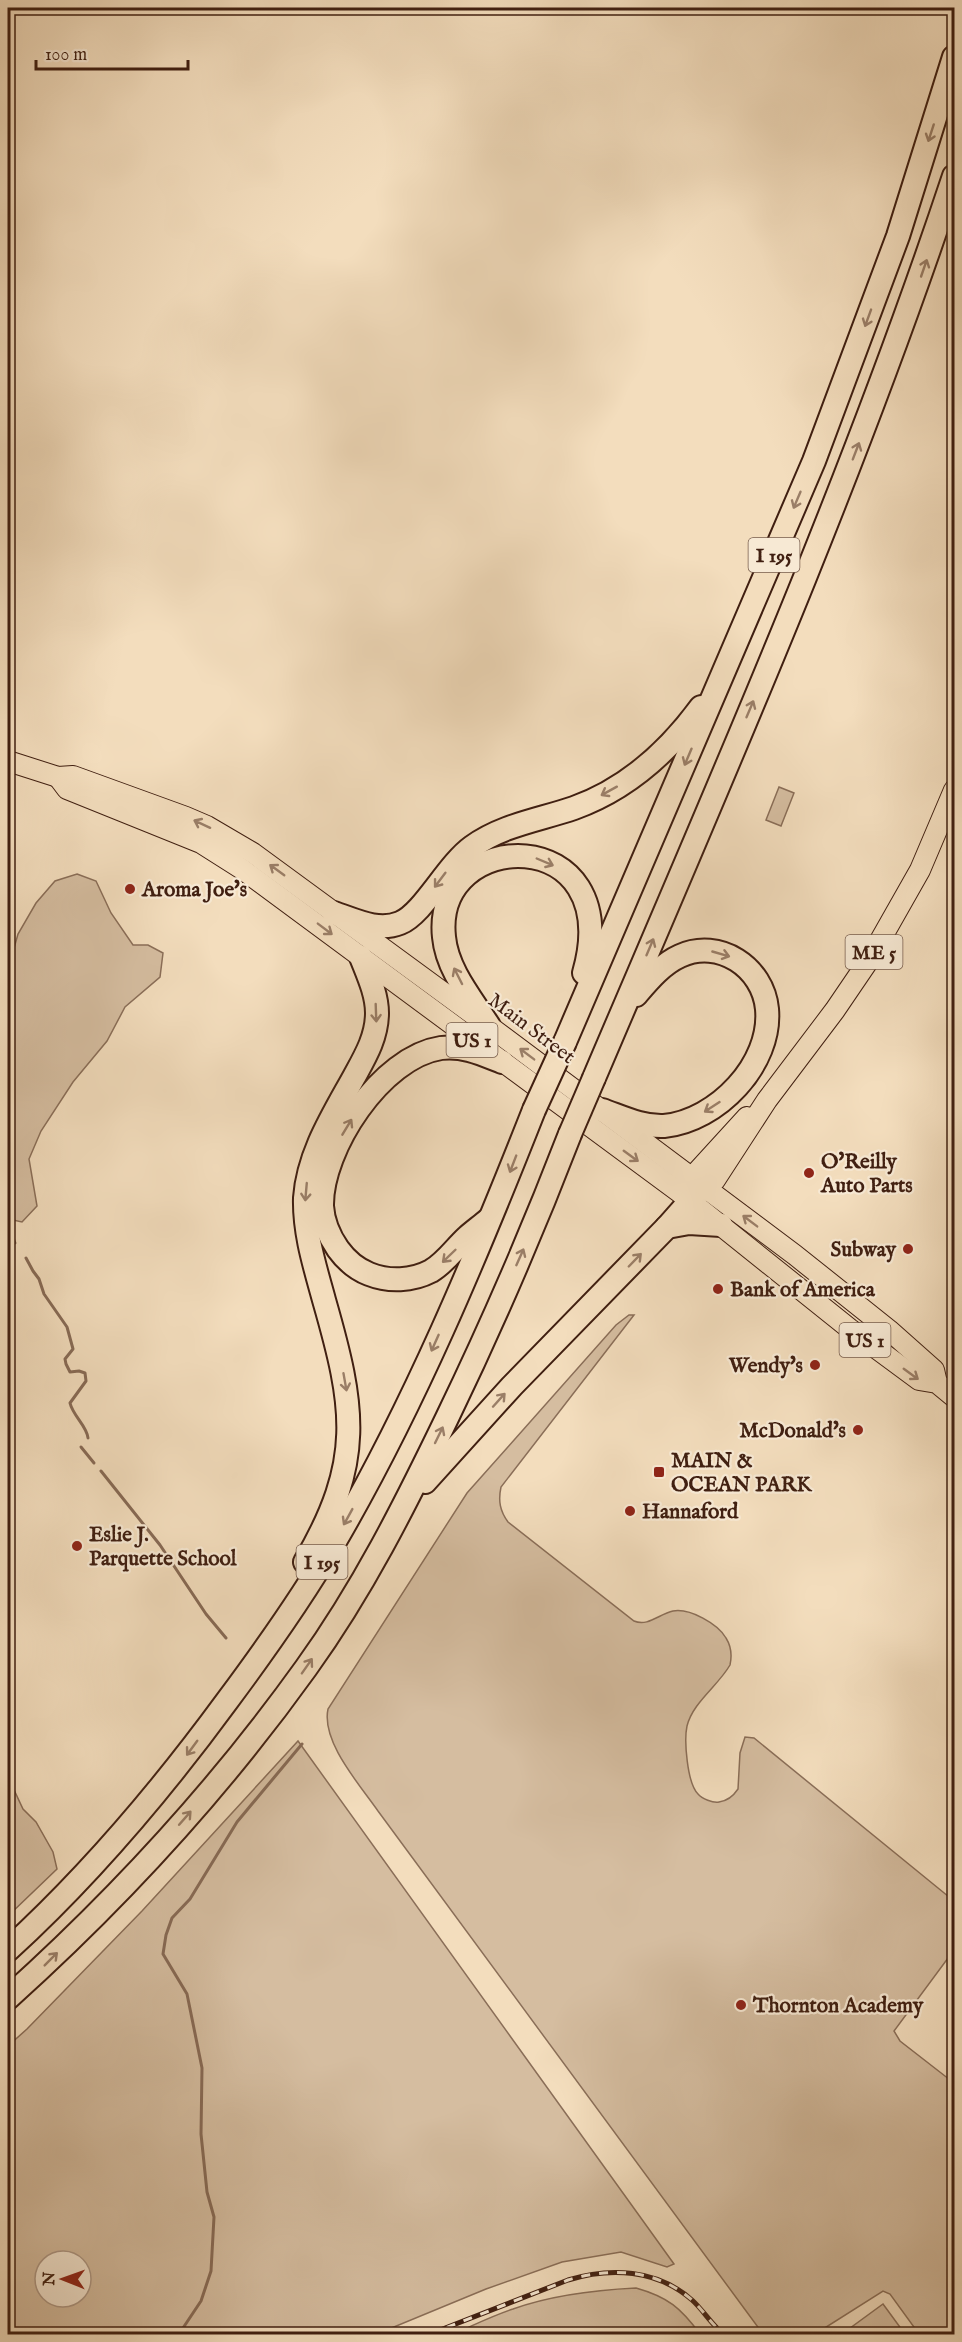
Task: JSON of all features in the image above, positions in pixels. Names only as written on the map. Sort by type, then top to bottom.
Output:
[{"type":"highway","name":"I 195","points":[[8,1950],[113,1844],[183,1761],[283,1625],[359,1498],[422,1372],[492,1217],[534,1110],[723,677],[814,461],[901,225],[954,57]]},
{"type":"highway","name":"I 195","points":[[8,1998],[111,1899],[239,1755],[306,1668],[365,1576],[405,1506],[467,1377],[532,1230],[570,1134],[847,474],[923,272],[954,176]]},
{"type":"highway","points":[[334,913],[378,926],[392,925],[406,920],[416,912],[455,862],[481,841],[506,828],[595,799],[643,769],[678,736],[723,677]]},
{"type":"highway","points":[[489,1026],[462,984],[447,953],[444,918],[453,892],[478,866],[500,857],[530,856],[560,869],[573,880],[582,894],[590,917],[591,942],[588,959],[564,1042]]},
{"type":"highway","points":[[602,1110],[656,1126],[686,1121],[705,1112],[728,1095],[750,1068],[765,1037],[767,1012],[762,987],[750,970],[736,959],[710,951],[693,951],[672,960],[650,979],[623,1010]]},
{"type":"highway","points":[[215,1717],[318,1541],[338,1496],[346,1462],[349,1424],[345,1385],[311,1252],[305,1212],[307,1181],[314,1153],[374,1035],[377,1006],[361,957]]},
{"type":"highway","points":[[492,1217],[431,1270],[409,1278],[390,1279],[362,1271],[340,1252],[325,1225],[323,1196],[332,1159],[347,1128],[369,1097],[403,1065],[421,1054],[448,1048],[473,1050],[502,1062]]},
{"type":"highway","points":[[405,1506],[512,1386],[667,1227],[691,1190]]},
{"type":"highway","points":[[667,1227],[689,1223],[721,1225]]},
{"type":"main road","name":"Main Street","points":[[8,761],[58,777],[81,778],[207,826],[253,853],[602,1110],[691,1190],[721,1225],[850,1329],[919,1380],[937,1383],[954,1396]]},
{"type":"main road","name":"Main Street","points":[[58,777],[67,789],[180,833],[214,850],[289,902],[502,1062],[691,1190],[889,1330],[934,1370],[937,1383]]},
{"type":"main road","name":"ME 5","points":[[691,1190],[738,1126],[767,1100],[841,1002],[882,940],[920,870],[954,790]]},
{"type":"shaded area","points":[[779,787],[794,793],[781,826],[766,820]]},
{"type":"shaded area","points":[[77,874],[96,881],[111,913],[133,945],[148,945],[163,953],[160,977],[125,1007],[107,1041],[73,1082],[41,1131],[29,1159],[37,1206],[22,1222],[8,1219],[8,969],[18,934],[36,903],[55,881]]},
{"type":"shaded area","points":[[629,1315],[634,1315],[501,1487],[501,1510],[508,1522],[634,1621],[649,1621],[673,1611],[687,1612],[717,1627],[726,1638],[731,1651],[730,1665],[695,1709],[687,1726],[686,1751],[689,1771],[694,1788],[700,1796],[719,1802],[727,1799],[738,1789],[740,1753],[745,1737],[754,1738],[954,1901],[954,1950],[894,2031],[900,2041],[954,2083],[954,2334],[919,2334],[890,2294],[883,2291],[820,2331],[802,2334],[763,2334],[362,1789],[344,1763],[330,1735],[327,1722],[328,1709],[467,1493],[616,1325]]},
{"type":"shaded area","points":[[298,1741],[674,2264],[667,2267],[621,2252],[562,2262],[486,2289],[377,2334],[8,2334],[8,2046],[142,1911]]},
{"type":"shaded area","points":[[8,1777],[23,1809],[36,1822],[53,1852],[57,1869],[8,1916]]},
{"type":"shaded area","points":[[636,2288],[657,2295],[680,2310],[700,2334],[453,2334],[505,2312],[543,2300],[589,2292]]},
{"type":"shaded area","points":[[883,2304],[905,2334],[842,2334]]},
{"type":"waterway","points":[[8,1188],[12,1202],[11,1229],[15,1243]]},
{"type":"waterway","points":[[26,1258],[39,1279],[44,1294],[67,1327],[73,1349],[65,1359],[70,1372],[85,1373],[86,1381],[70,1403],[88,1438]]},
{"type":"waterway","points":[[81,1447],[94,1463]]},
{"type":"waterway","points":[[101,1471],[160,1545],[206,1614],[226,1638]]},
{"type":"waterway","points":[[179,2334],[201,2301],[211,2271],[214,2217],[207,2192],[201,2134],[202,2068],[187,1994],[163,1954],[166,1935],[172,1918],[190,1899],[237,1822],[302,1744]]},
{"type":"railway","points":[[430,2334],[568,2280],[616,2272],[664,2282],[695,2303],[717,2328]]},
{"type":"place","name":"Aroma Joe's","points":[[130,889]]},
{"type":"place","name":"O'Reilly Auto Parts","points":[[809,1173]]},
{"type":"place","name":"Subway","points":[[908,1249]]},
{"type":"place","name":"Bank of America","points":[[718,1289]]},
{"type":"place","name":"Wendy's","points":[[815,1365]]},
{"type":"place","name":"McDonald's","points":[[858,1430]]},
{"type":"place","name":"MAIN & OCEAN PARK","points":[[659,1472]]},
{"type":"place","name":"Hannaford","points":[[630,1511]]},
{"type":"place","name":"Eslie J. Parquette School","points":[[77,1546]]},
{"type":"place","name":"Thornton Academy","points":[[741,2005]]}]
